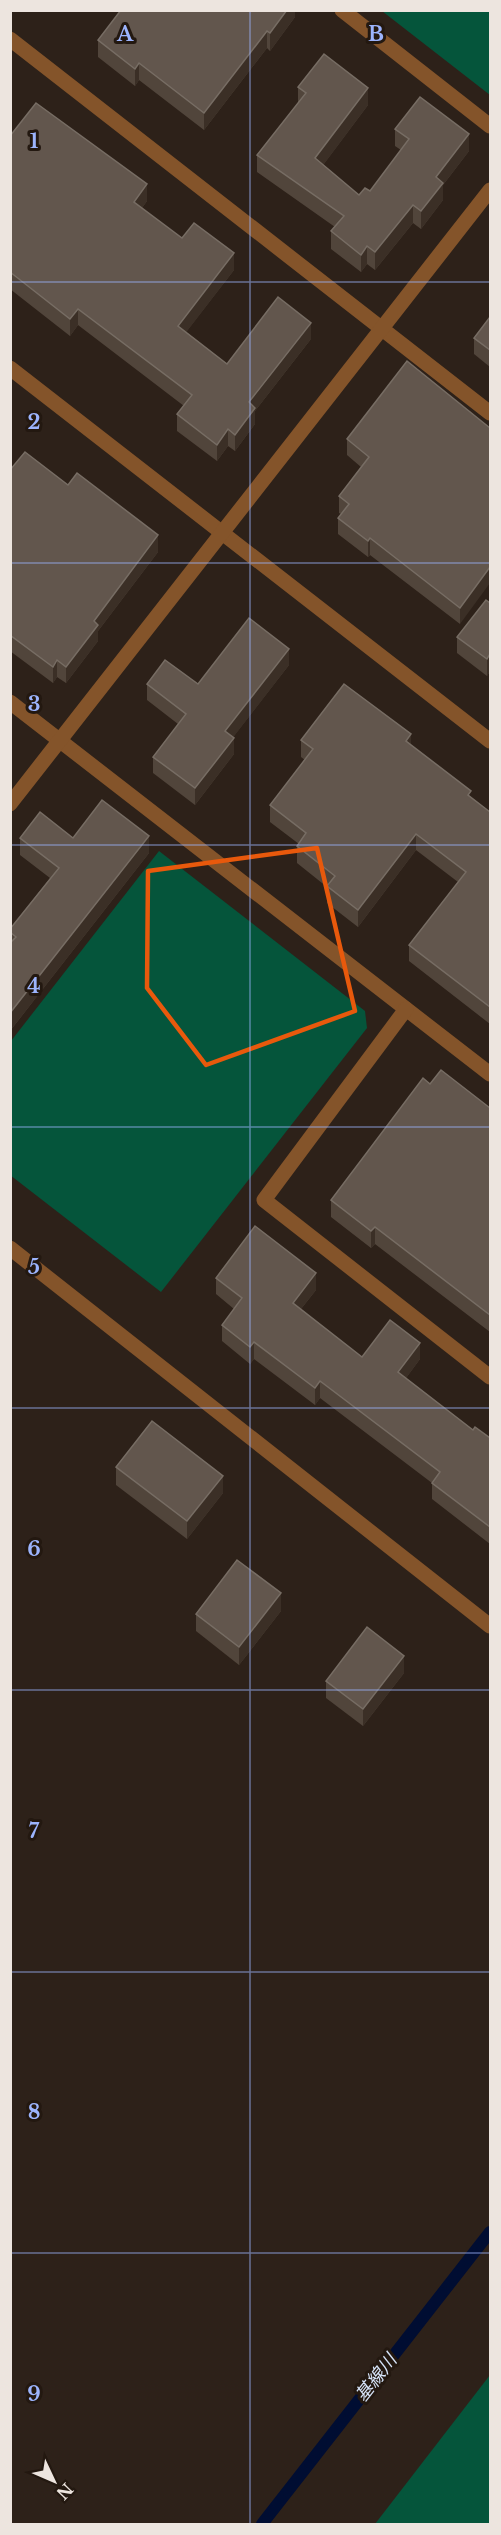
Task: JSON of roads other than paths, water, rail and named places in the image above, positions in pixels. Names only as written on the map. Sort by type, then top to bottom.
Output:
[{"type":"street","points":[[342,10],[490,126]]},
{"type":"street","points":[[10,39],[490,414]]},
{"type":"street","points":[[10,804],[490,190]]},
{"type":"street","points":[[10,368],[490,741]]},
{"type":"street","points":[[10,702],[490,1074]]},
{"type":"street","points":[[406,1008],[264,1200],[490,1377]]},
{"type":"street","points":[[10,1248],[490,1626]]},
{"type":"waterway","name":"基線川","points":[[262,2524],[490,2232]]}]
